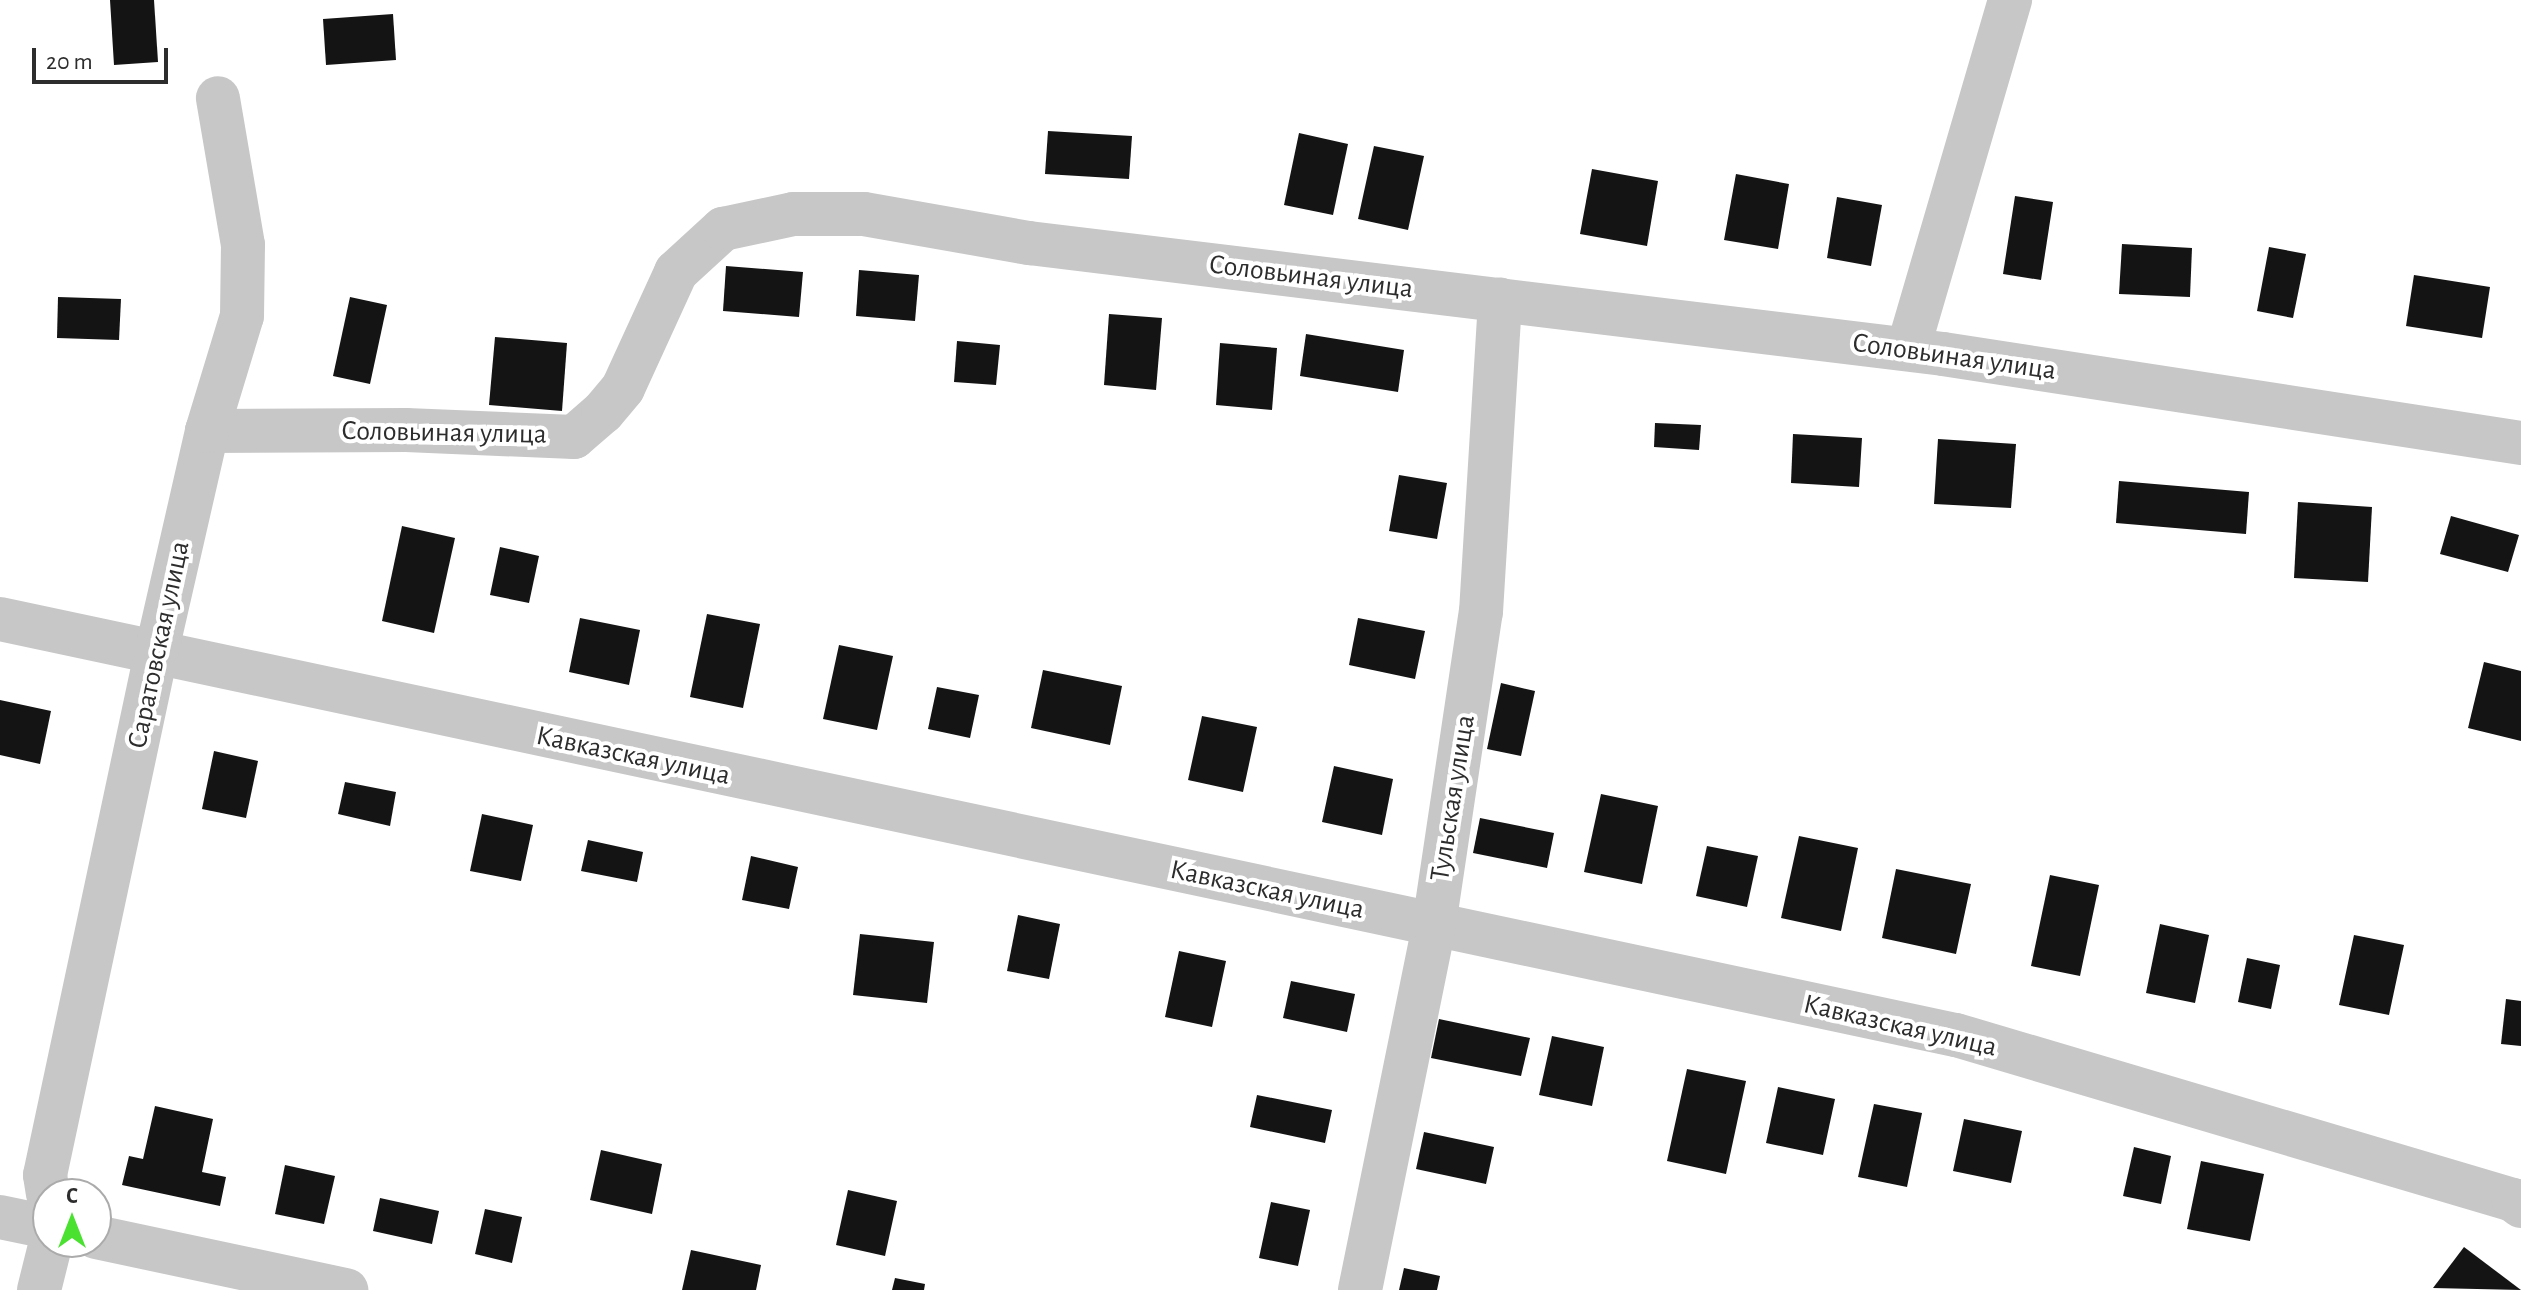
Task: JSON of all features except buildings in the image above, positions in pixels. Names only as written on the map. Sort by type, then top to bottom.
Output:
[{"type":"street","points":[[1908,349],[2010,0]]},
{"type":"street","name":"Саратовская улица","points":[[45,1178],[156,654],[207,431],[242,316],[243,245],[218,98]]},
{"type":"street","name":"Соловьиная улица","points":[[207,431],[406,430],[574,437],[603,412],[623,388],[676,272],[723,229],[793,214],[864,214],[1029,243],[1908,349],[2521,443]]},
{"type":"street","name":"Тульская улица","points":[[1360,1290],[1434,925],[1481,612],[1500,300]]},
{"type":"street","name":"Кавказская улица","points":[[0,619],[1956,1035],[2513,1200],[2521,1206]]},
{"type":"street","points":[[0,1217],[32,1224]]},
{"type":"street","points":[[112,1240],[346,1290]]},
{"type":"street","points":[[39,1290],[47,1258]]}]
